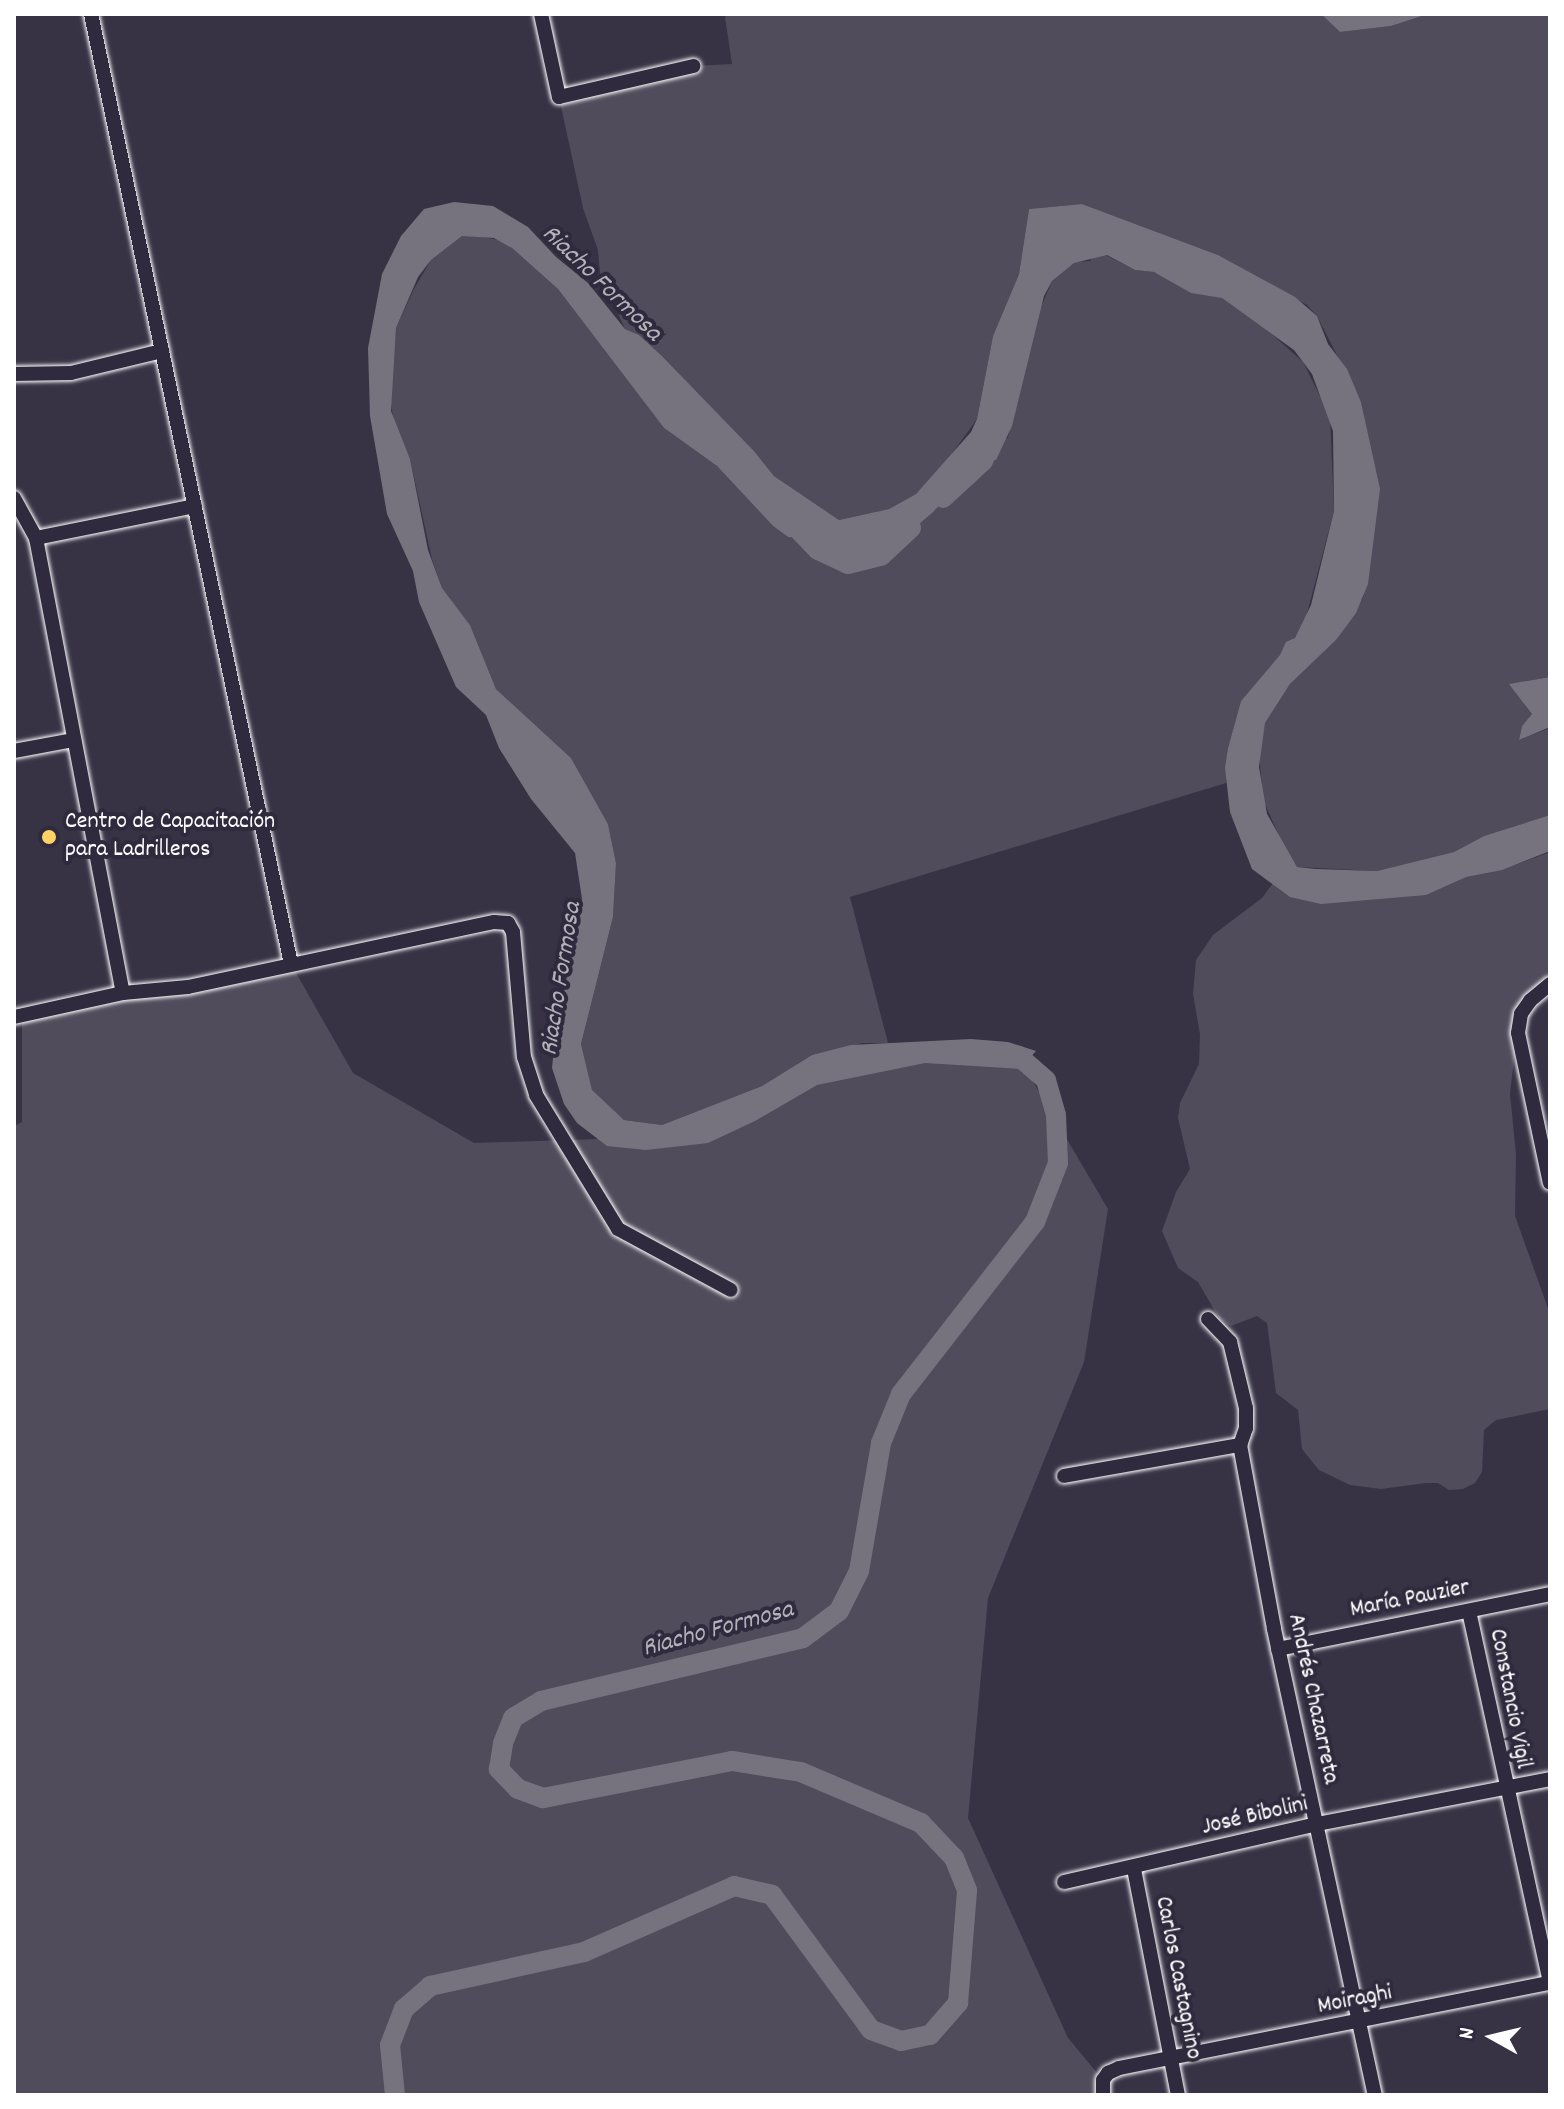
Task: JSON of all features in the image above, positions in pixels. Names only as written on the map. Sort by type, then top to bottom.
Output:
[{"type":"street","points":[[91,14],[291,964]]},
{"type":"street","points":[[541,14],[559,97],[693,66]]},
{"type":"street","points":[[14,374],[71,373],[162,351]]},
{"type":"street","points":[[14,498],[36,538],[123,993]]},
{"type":"street","points":[[36,538],[195,506]]},
{"type":"street","points":[[14,751],[74,740]]},
{"type":"street","points":[[14,1017],[123,993],[188,987],[494,922],[508,923],[513,932],[524,1057],[536,1095],[618,1229],[731,1290]]},
{"type":"street","points":[[1550,984],[1530,1001],[1521,1014],[1518,1033],[1550,1183]]},
{"type":"street","name":"Andrés Chazarreta","points":[[1208,1319],[1230,1342],[1246,1408],[1246,1428],[1240,1445],[1278,1649],[1375,2095]]},
{"type":"street","points":[[1064,1476],[1240,1445]]},
{"type":"street","name":"María Pauzier","points":[[1278,1649],[1550,1594]]},
{"type":"street","name":"Constancio Vigil","points":[[1469,1611],[1505,1788],[1550,1983]]},
{"type":"street","name":"José Bibolini","points":[[1064,1882],[1134,1869],[1317,1824],[1550,1779]]},
{"type":"street","name":"Carlos Castagnino","points":[[1134,1869],[1178,2095]]},
{"type":"street","name":"Moiraghi","points":[[1103,2095],[1103,2080],[1108,2073],[1550,1983]]},
{"type":"shaded area","points":[[729,14],[1321,14],[1340,32],[1391,26],[1428,14],[1550,14],[1550,677],[1510,684],[1532,714],[1522,726],[1519,740],[1550,728],[1550,815],[1484,836],[1454,852],[1377,871],[1297,867],[1288,855],[1263,800],[1259,751],[1265,723],[1290,684],[1336,640],[1363,598],[1376,475],[1361,402],[1317,316],[1307,305],[1218,255],[1082,204],[1029,209],[1019,274],[993,336],[977,419],[938,473],[916,494],[889,509],[839,520],[774,476],[754,451],[662,356],[639,335],[625,329],[600,273],[598,250],[583,208],[559,97],[693,66],[732,64],[725,17]]},
{"type":"shaded area","points":[[1321,14],[1428,14],[1391,26],[1340,32]]},
{"type":"shaded area","points":[[454,202],[493,206],[528,227],[556,257],[588,283],[625,329],[639,335],[662,356],[754,451],[774,476],[839,520],[889,509],[916,494],[971,432],[977,419],[993,336],[1019,274],[1029,209],[1082,204],[1218,255],[1295,297],[1317,316],[1328,344],[1347,369],[1361,402],[1380,489],[1368,584],[1356,613],[1336,640],[1290,684],[1265,723],[1259,767],[1267,814],[1297,867],[1377,871],[1454,852],[1484,836],[1550,815],[1550,851],[1502,870],[1466,877],[1426,895],[1321,904],[1290,897],[1252,869],[1230,812],[1225,768],[1228,748],[1241,701],[1280,655],[1286,642],[1295,638],[1311,605],[1334,511],[1333,431],[1312,374],[1294,350],[1222,298],[1191,293],[1154,272],[1135,270],[1107,255],[1074,263],[1052,281],[1044,296],[1012,426],[996,460],[983,461],[932,513],[881,556],[830,556],[806,539],[788,537],[773,526],[717,466],[664,428],[558,289],[512,248],[494,238],[462,236],[431,260],[418,277],[396,328],[391,411],[410,459],[428,550],[442,588],[470,625],[496,689],[571,758],[608,824],[616,863],[613,917],[581,1044],[592,1090],[624,1120],[662,1125],[762,1086],[812,1055],[851,1045],[971,1039],[1008,1042],[1036,1051],[1020,1069],[925,1063],[817,1085],[755,1121],[708,1143],[646,1150],[607,1146],[577,1123],[564,1104],[552,1068],[582,899],[575,853],[531,799],[499,748],[486,715],[456,687],[419,602],[413,571],[387,514],[370,416],[368,348],[382,274],[401,236],[424,209]]},
{"type":"shaded area","points":[[462,236],[504,241],[558,289],[664,428],[717,466],[773,526],[788,537],[806,538],[848,564],[881,556],[1008,437],[1039,312],[1052,281],[1074,262],[1090,261],[1096,250],[1135,270],[1154,272],[1222,298],[1264,327],[1303,362],[1330,416],[1334,511],[1305,621],[1295,638],[1241,701],[1228,748],[1226,783],[850,897],[888,1043],[863,1043],[812,1055],[762,1086],[662,1125],[624,1120],[592,1091],[581,1044],[613,917],[616,863],[608,824],[571,758],[496,689],[470,625],[442,588],[432,559],[410,459],[394,422],[390,399],[396,328],[414,289],[431,260]]},
{"type":"shaded area","points":[[1550,677],[1550,727],[1519,740],[1522,726],[1532,714],[1509,684]]},
{"type":"shaded area","points":[[1550,852],[1550,984],[1539,992],[1517,1033],[1510,1094],[1516,1154],[1515,1216],[1550,1314],[1550,1409],[1496,1420],[1484,1430],[1482,1472],[1475,1483],[1463,1489],[1449,1490],[1438,1483],[1381,1489],[1350,1485],[1319,1470],[1302,1449],[1298,1410],[1276,1393],[1267,1323],[1257,1316],[1231,1326],[1219,1318],[1198,1282],[1178,1268],[1162,1231],[1176,1192],[1190,1169],[1178,1118],[1180,1103],[1199,1064],[1200,1034],[1193,994],[1196,960],[1213,935],[1262,898],[1282,871],[1319,889],[1515,865]]},
{"type":"shaded area","points":[[291,964],[353,1073],[474,1143],[659,1137],[841,1066],[1018,1056],[1108,1209],[1084,1362],[988,1598],[968,1818],[1068,2038],[1103,2080],[1104,2095],[14,2095],[14,1126],[22,1122],[22,1015]]},
{"type":"waterway","name":"Riacho Formosa","points":[[943,498],[983,461],[993,438]]},
{"type":"waterway","name":"Riacho Formosa","points":[[790,521],[818,550],[848,564],[881,556],[911,528]]},
{"type":"waterway","name":"Riacho Formosa","points":[[395,2095],[390,2045],[404,2009],[430,1986],[584,1952],[734,1886],[772,1895],[871,2030],[901,2041],[930,2035],[958,2003],[967,1890],[954,1858],[921,1823],[801,1772],[732,1761],[543,1798],[518,1789],[499,1769],[503,1743],[513,1718],[541,1701],[803,1638],[839,1611],[859,1571],[881,1443],[901,1394],[1035,1222],[1058,1163],[1056,1115],[1046,1080],[1018,1056],[1004,1055]]},
{"type":"place","name":"Centro de Capacitación para Ladrilleros","points":[[49,837]]}]
